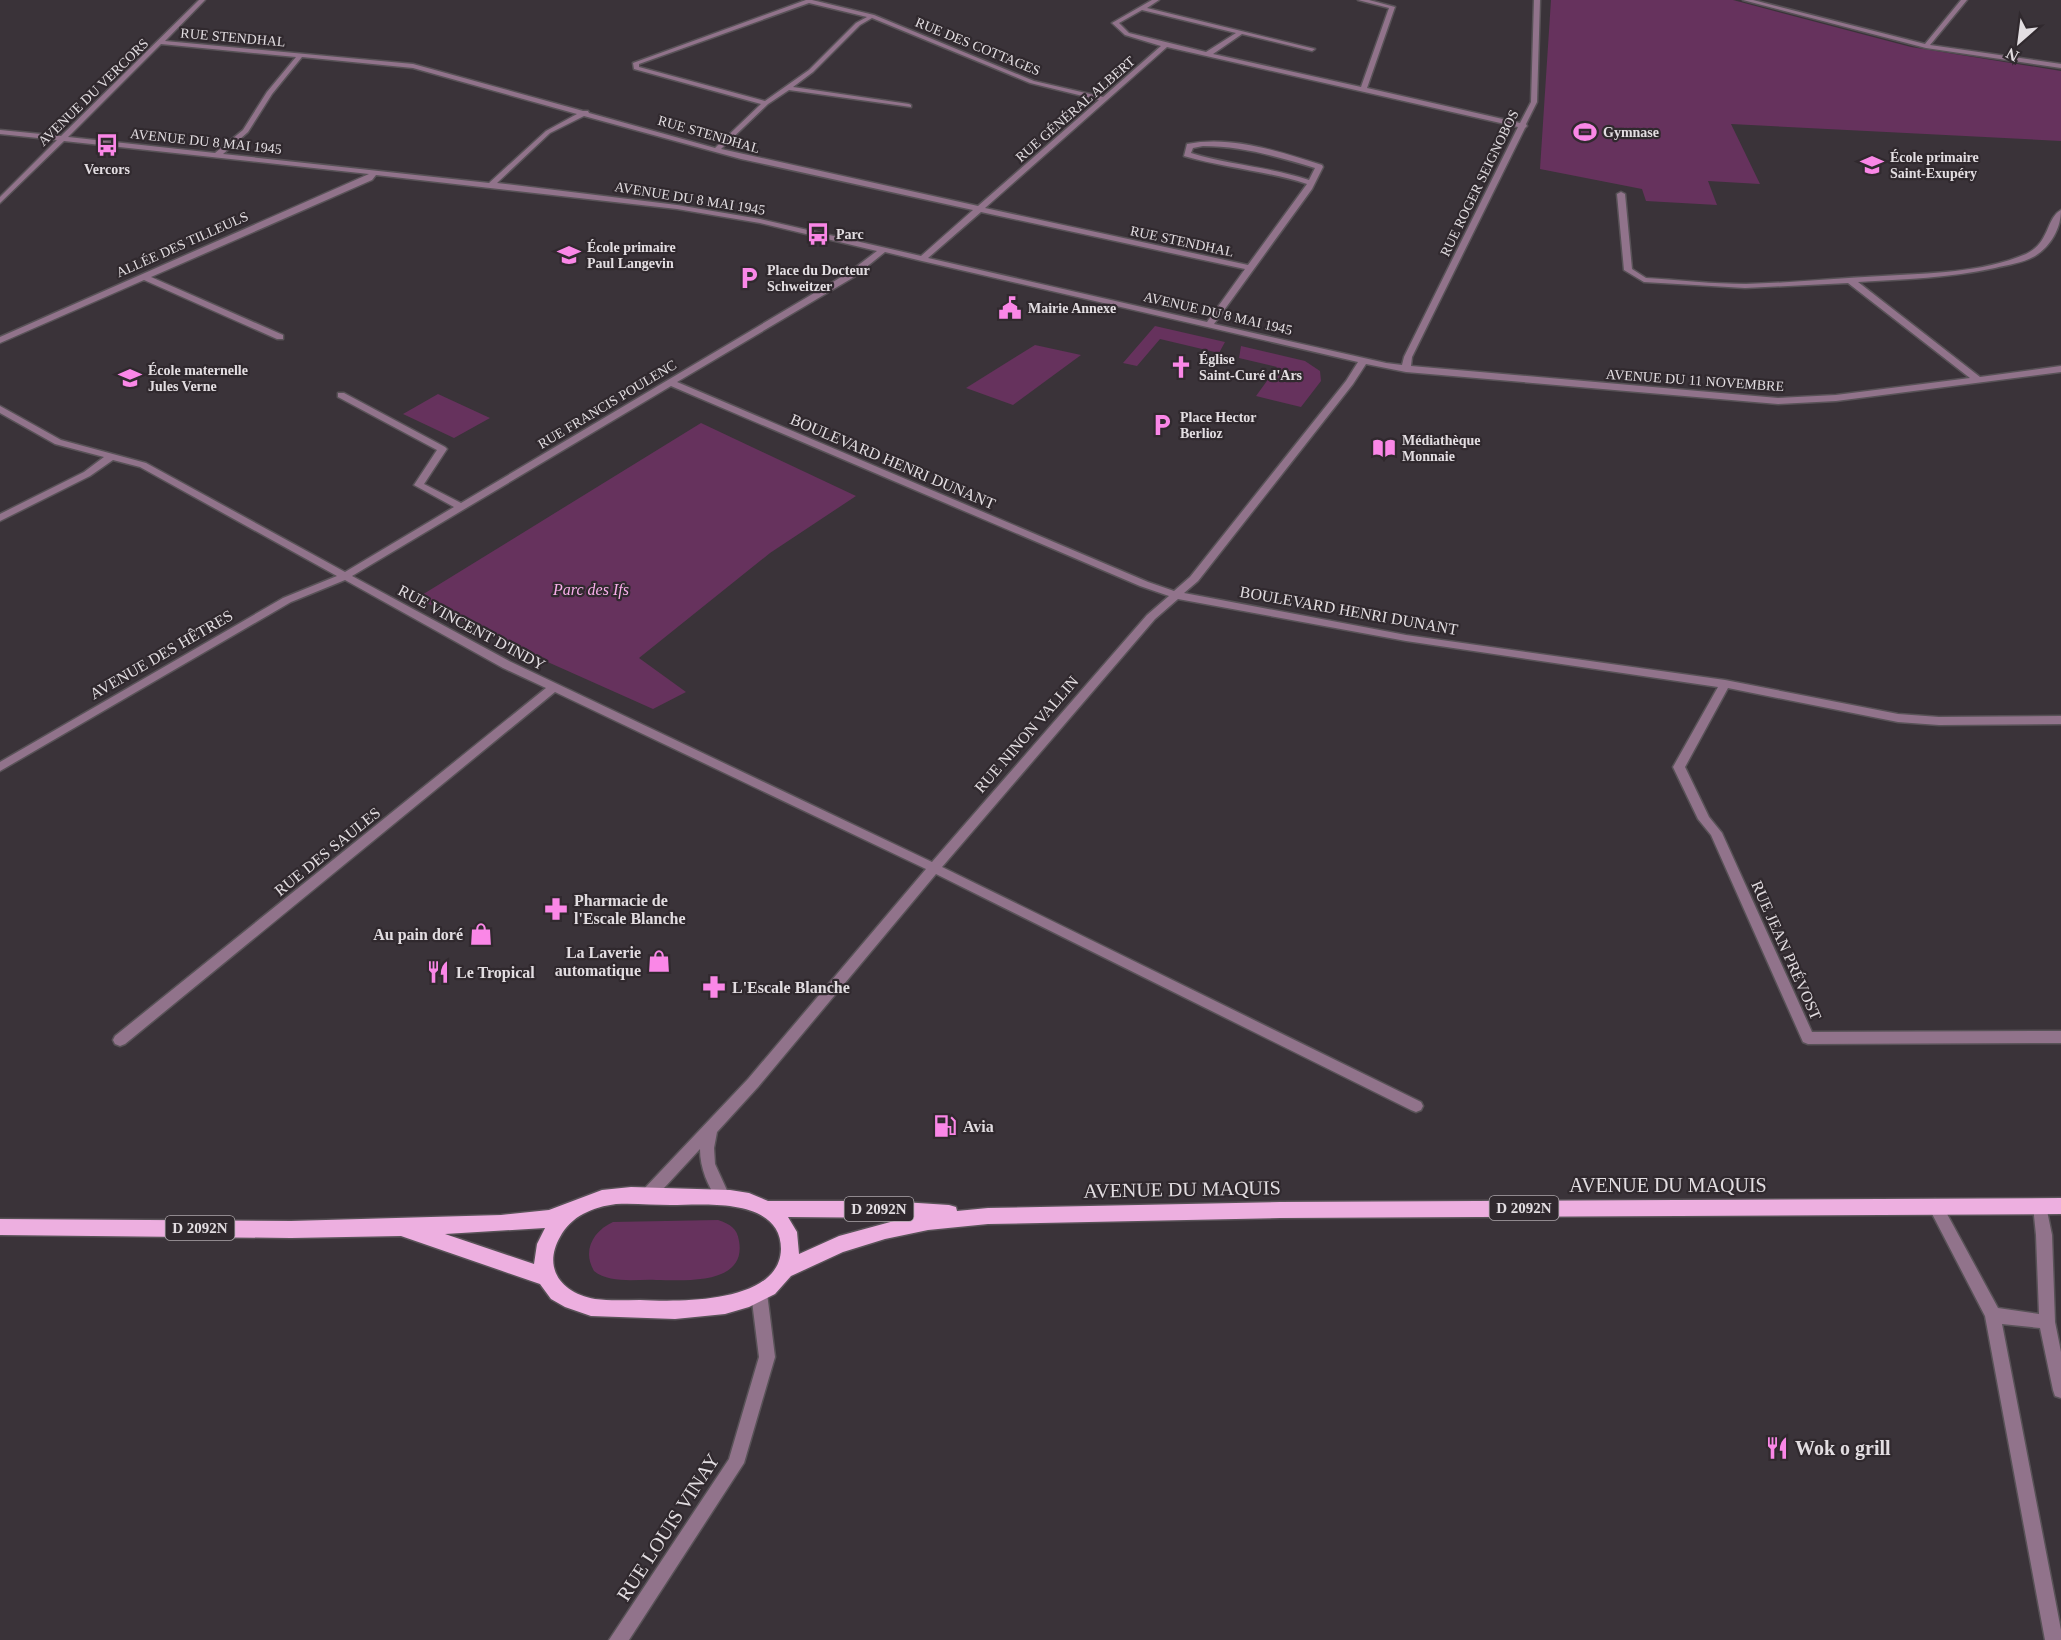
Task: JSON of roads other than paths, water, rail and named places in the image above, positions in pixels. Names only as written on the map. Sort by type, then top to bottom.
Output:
[{"type":"main road","name":"AVENUE DU MAQUIS","points":[[0,1227],[467,1225],[564,1215],[590,1202],[610,1197],[647,1196],[723,1197],[757,1203],[770,1209],[887,1209],[988,1216],[1280,1210],[2061,1206]]},
{"type":"main road","points":[[770,1209],[784,1226],[790,1242],[791,1252],[786,1269]]},
{"type":"main road","name":"AVENUE DU MAQUIS","points":[[564,1215],[549,1234],[541,1257],[546,1277],[558,1292],[592,1307],[658,1311],[715,1308],[759,1293],[777,1282],[786,1269],[840,1245],[885,1230],[988,1216]]},
{"type":"main road","name":"AVENUE DU MAQUIS","points":[[399,1227],[546,1277]]},
{"type":"street","name":"AVENUE DU VERCORS","points":[[0,201],[202,0]]},
{"type":"street","name":"RUE GÉNÉRAL ALBERT","points":[[1156,0],[1115,22],[1127,34],[1166,45]]},
{"type":"street","points":[[1361,0],[1392,7],[1363,90]]},
{"type":"street","name":"RUE ROGER SEIGNOBOS","points":[[1406,369],[1408,357],[1534,102],[1537,0]]},
{"type":"street","points":[[1746,0],[1926,46],[2061,66]]},
{"type":"street","points":[[1762,4],[1769,0]]},
{"type":"street","points":[[1926,46],[1964,0]]},
{"type":"street","name":"RUE DES COTTAGES","points":[[766,103],[636,68],[636,63],[809,1],[872,16],[1032,82],[1104,99]]},
{"type":"street","points":[[1141,8],[1312,49]]},
{"type":"street","points":[[718,148],[766,103],[811,71],[858,24],[872,16]]},
{"type":"street","points":[[1206,55],[1241,32]]},
{"type":"street","name":"RUE STENDHAL","points":[[160,42],[413,66],[718,148],[741,157],[1250,268]]},
{"type":"street","name":"RUE GÉNÉRAL ALBERT","points":[[922,259],[1166,45]]},
{"type":"street","points":[[1166,45],[1524,126]]},
{"type":"street","points":[[216,156],[246,131],[269,93],[301,55]]},
{"type":"street","points":[[789,88],[909,106]]},
{"type":"street","points":[[491,185],[548,132],[586,112]]},
{"type":"street","name":"AVENUE DU 8 MAI 1945","points":[[0,132],[491,185],[699,211],[760,221],[1363,361]]},
{"type":"street","points":[[1209,325],[1311,183],[1319,167],[1286,156],[1201,142],[1190,146],[1187,154],[1263,168],[1311,183]]},
{"type":"street","name":"ALLÉE DES TILLEULS","points":[[0,340],[369,178],[374,173]]},
{"type":"street","points":[[1622,194],[1628,270],[1644,280],[1745,286],[1850,280],[1998,267],[2027,257],[2044,246],[2061,212]]},
{"type":"street","name":"RUE FRANCIS POULENC","points":[[343,577],[851,275],[883,250]]},
{"type":"street","points":[[143,276],[280,337]]},
{"type":"street","points":[[1850,280],[1977,379]]},
{"type":"street","name":"AVENUE DU 11 NOVEMBRE","points":[[1363,361],[1406,369],[1778,401],[1836,398],[2061,369]]},
{"type":"street","name":"RUE NINON VALLIN","points":[[647,1196],[753,1083],[934,868],[1151,617],[1201,570],[1350,382],[1363,361]]},
{"type":"street","name":"BOULEVARD HENRI DUNANT","points":[[669,382],[1144,584],[1176,595],[1406,638],[1725,684],[1898,718],[1939,721],[2061,720]]},
{"type":"street","points":[[341,395],[442,449],[419,485],[462,507]]},
{"type":"street","name":"RUE VINCENT D'INDY","points":[[0,409],[58,442],[143,465],[343,577],[507,665],[934,868],[1416,1106]]},
{"type":"street","points":[[0,518],[87,474],[112,456]]},
{"type":"street","name":"AVENUE DES HÊTRES","points":[[0,767],[287,600],[343,577]]},
{"type":"street","name":"RUE JEAN PRÉVOST","points":[[1725,684],[1679,767],[1704,819],[1716,833],[1808,1038],[2061,1037]]},
{"type":"street","name":"RUE DES SAULES","points":[[120,1040],[554,687]]},
{"type":"street","points":[[711,1127],[705,1153],[710,1174],[723,1197]]},
{"type":"street","points":[[1935,1206],[1993,1315],[2054,1640]]},
{"type":"street","points":[[2040,1206],[2044,1235],[2047,1322],[2061,1390]]},
{"type":"street","name":"RUE LOUIS VINAY","points":[[618,1640],[736,1463],[767,1357],[759,1293]]},
{"type":"street","points":[[1993,1315],[2047,1322]]},
{"type":"place","name":"Gymnase","points":[[1585,132]]},
{"type":"place","name":"Vercors","points":[[107,145]]},
{"type":"place","name":"École primaire Saint-Exupéry","points":[[1872,165]]},
{"type":"place","name":"Parc","points":[[818,234]]},
{"type":"place","name":"École primaire Paul Langevin","points":[[569,255]]},
{"type":"place","name":"Place du Docteur Schweitzer","points":[[749,278]]},
{"type":"place","name":"Mairie Annexe","points":[[1010,308]]},
{"type":"place","name":"Église Saint-Curé d'Ars","points":[[1181,367]]},
{"type":"place","name":"École maternelle Jules Verne","points":[[130,378]]},
{"type":"place","name":"Place Hector Berlioz","points":[[1162,425]]},
{"type":"place","name":"Médiathèque Monnaie","points":[[1384,448]]},
{"type":"place","name":"Pharmacie de l'Escale Blanche","points":[[556,909]]},
{"type":"place","name":"Au pain doré","points":[[481,934]]},
{"type":"place","name":"La Laverie automatique","points":[[659,961]]},
{"type":"place","name":"Le Tropical","points":[[438,972]]},
{"type":"place","name":"L'Escale Blanche","points":[[714,987]]},
{"type":"place","name":"Avia","points":[[945,1126]]},
{"type":"place","name":"Wok o grill","points":[[1777,1448]]},
{"type":"park label","name":"Parc des Ifs","points":[[591,589]]}]
